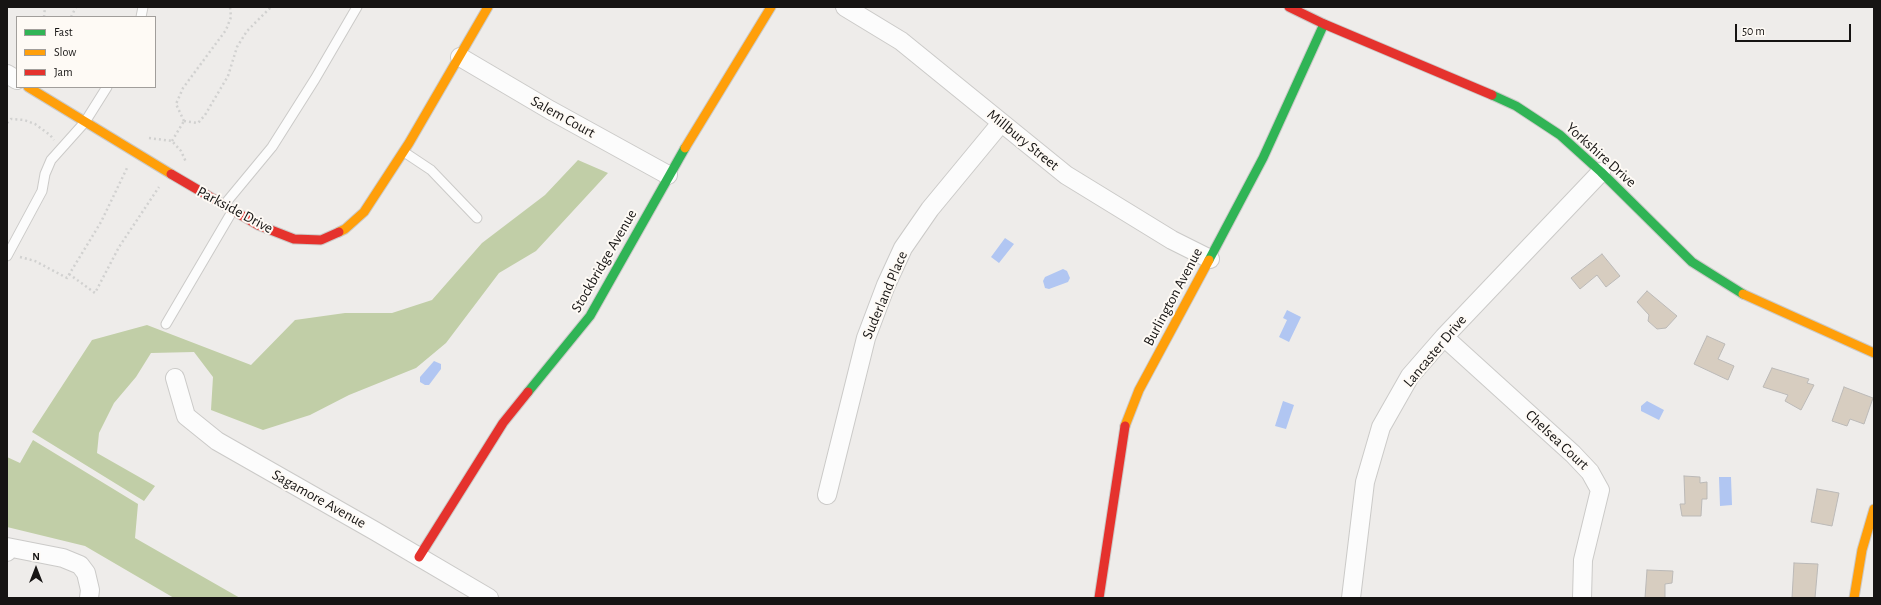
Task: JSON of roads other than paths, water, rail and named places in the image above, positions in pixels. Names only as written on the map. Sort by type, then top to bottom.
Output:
[{"type":"street","name":"Parkside Drive","points":[[30,88],[132,151],[258,225],[294,239],[321,240],[345,229],[364,212],[404,152],[488,7]]},
{"type":"street","name":"Stockbridge Avenue","points":[[419,557],[503,423],[590,316],[668,175],[770,7]]},
{"type":"street","name":"Millbury Street","points":[[845,7],[901,41],[1066,175],[1172,240],[1210,259]]},
{"type":"street","name":"Yorkshire Drive","points":[[1289,7],[1324,24],[1468,84],[1516,106],[1560,135],[1692,262],[1744,295],[1874,353]]},
{"type":"street","name":"Burlington Avenue","points":[[1099,598],[1125,425],[1139,390],[1263,158],[1324,24]]},
{"type":"street","name":"Salem Court","points":[[460,57],[550,110],[668,175]]},
{"type":"street","points":[[7,74],[16,79]]},
{"type":"street","name":"Suderland Place","points":[[827,495],[866,338],[886,284],[903,248],[930,209],[1001,123]]},
{"type":"street","name":"Lancaster Drive","points":[[1351,598],[1365,482],[1381,427],[1410,376],[1444,337],[1600,172]]},
{"type":"street","name":"Chelsea Court","points":[[1444,337],[1573,454],[1590,472],[1600,490],[1583,560],[1582,598]]},
{"type":"street","name":"Sagamore Avenue","points":[[175,378],[186,416],[217,441],[489,598]]},
{"type":"street","points":[[1854,598],[1869,541],[1874,509]]},
{"type":"street","points":[[7,552],[7,547],[63,558],[80,565],[86,573],[90,590],[89,598]]},
{"type":"lane","points":[[224,205],[272,147],[315,79],[357,7]]},
{"type":"lane","points":[[8,255],[42,191],[45,174],[51,160],[60,148],[85,122],[106,88]]},
{"type":"lane","points":[[404,152],[431,170],[477,218]]},
{"type":"lane","points":[[166,324],[233,210]]},
{"type":"water","points":[[1005,238],[1014,244],[999,263],[991,257]]},
{"type":"water","points":[[1063,269],[1067,271],[1070,278],[1068,282],[1049,289],[1045,288],[1043,281],[1045,277]]},
{"type":"water","points":[[1287,310],[1301,317],[1289,342],[1279,337],[1287,320],[1283,318]]},
{"type":"water","points":[[434,361],[441,364],[441,369],[429,385],[425,385],[420,382],[420,377]]},
{"type":"water","points":[[1283,401],[1294,405],[1286,429],[1275,426]]},
{"type":"water","points":[[1647,401],[1664,410],[1659,420],[1641,411],[1641,406]]},
{"type":"water","points":[[1719,477],[1731,477],[1732,505],[1720,506]]}]
